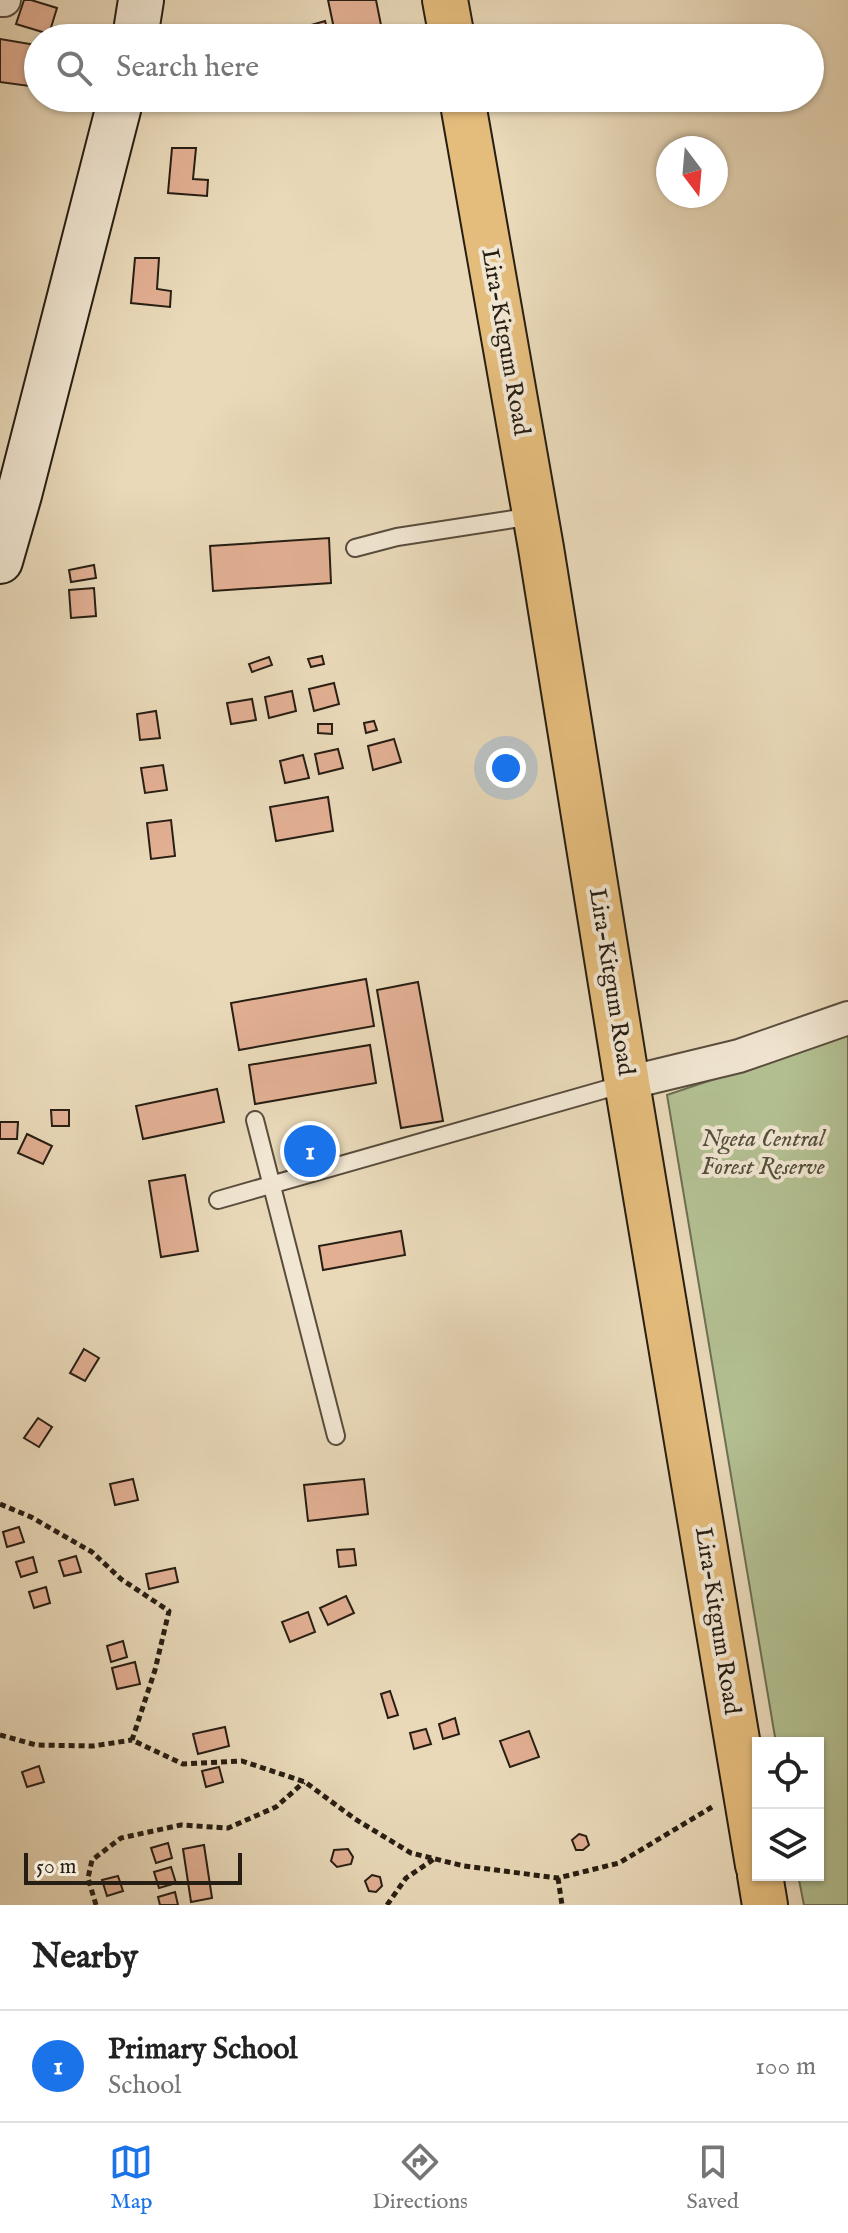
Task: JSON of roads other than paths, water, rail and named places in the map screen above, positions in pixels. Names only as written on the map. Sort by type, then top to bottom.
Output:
[{"type":"main road","points":[[137,24],[141,0]]},
{"type":"main road","points":[[445,0],[449,24]]},
{"type":"main road","points":[[0,561],[117,112]]},
{"type":"main road","name":"Lira-Kitgum Road","points":[[464,112],[535,516],[752,1832]]},
{"type":"main road","points":[[761,1881],[765,1905]]},
{"type":"street","points":[[627,1083],[739,1056],[848,1018]]},
{"type":"lane","points":[[355,548],[424,532],[535,516]]},
{"type":"lane","points":[[218,1200],[627,1083]]},
{"type":"lane","points":[[255,1120],[336,1436]]},
{"type":"place","name":"Primary School","points":[[310,1151]]},
{"type":"park label","name":"Ngeta Central Forest Reserve","points":[[763,1153]]}]
